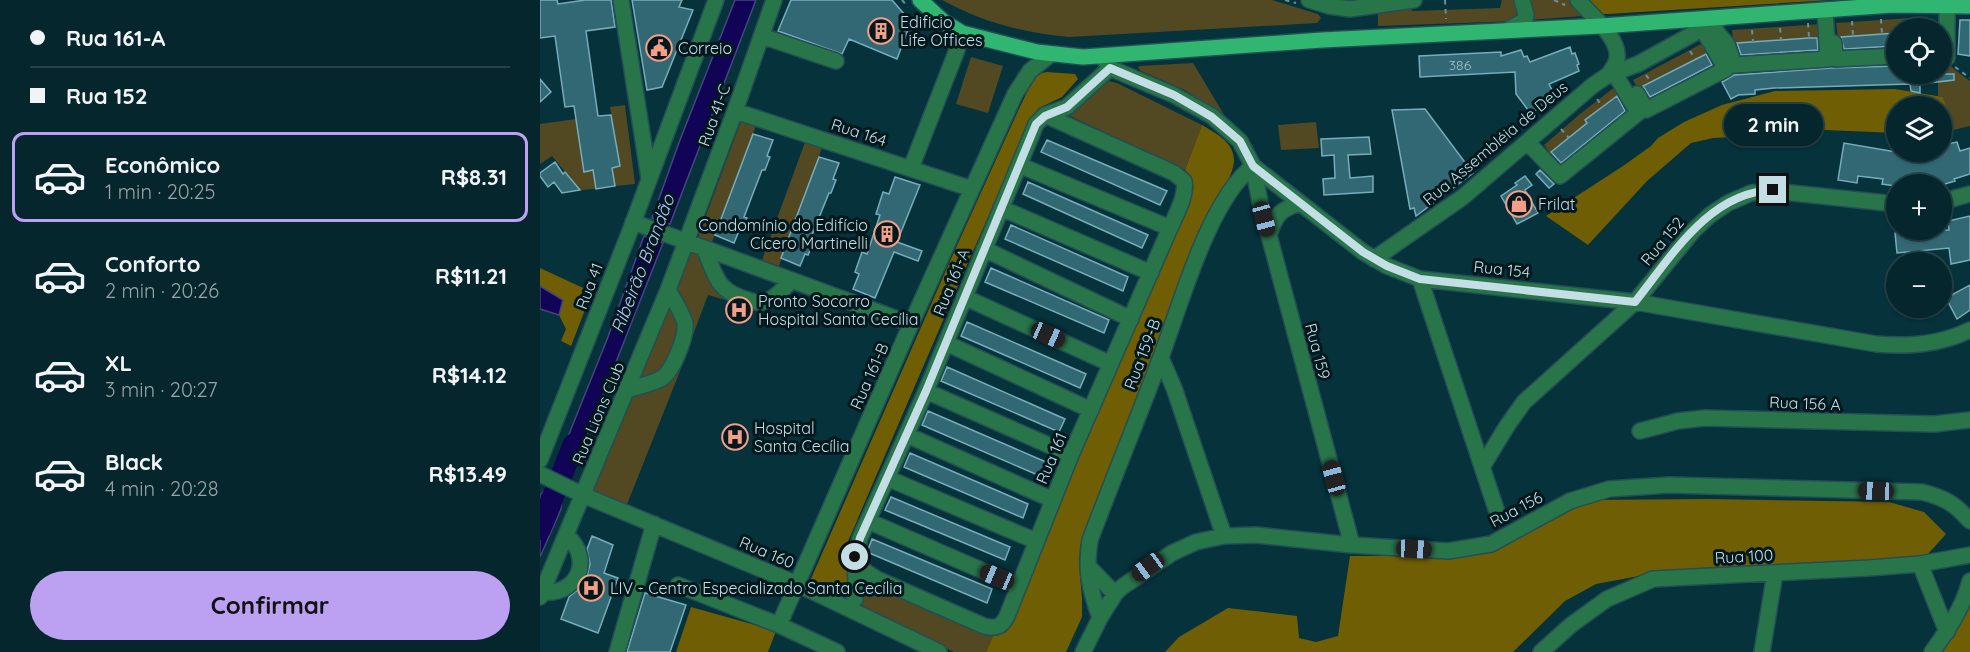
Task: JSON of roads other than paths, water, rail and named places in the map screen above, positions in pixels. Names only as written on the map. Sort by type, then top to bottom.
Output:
[{"type":"main road","points":[[1901,6],[1917,0]]},
{"type":"main road","points":[[923,2],[953,29],[972,36],[1051,54],[1106,62],[1322,40],[1508,30],[1711,23],[1828,10],[1901,6],[1970,6]]},
{"type":"street","points":[[621,0],[649,179]]},
{"type":"street","name":"Rua 41","points":[[540,460],[637,224],[649,179],[716,0]]},
{"type":"street","name":"Rua 41-C","points":[[686,241],[774,0]]},
{"type":"street","points":[[1309,0],[1350,9],[1414,0]]},
{"type":"street","points":[[1508,30],[1525,20],[1522,0]]},
{"type":"street","points":[[1527,142],[1560,176],[1638,113],[1616,73],[1617,50],[1614,42],[1578,0]]},
{"type":"street","points":[[1946,18],[1947,5]]},
{"type":"street","points":[[1828,10],[1830,37],[1835,59],[1886,56]]},
{"type":"street","points":[[1616,73],[1646,110],[1726,69],[1711,23]]},
{"type":"street","points":[[1711,23],[1727,44],[1734,65],[1828,59],[1830,37]]},
{"type":"street","name":"Rua Assembléia de Deus","points":[[1374,259],[1463,197],[1586,91],[1711,23]]},
{"type":"street","points":[[911,168],[957,50],[953,29]]},
{"type":"street","points":[[762,36],[836,61]]},
{"type":"street","name":"Rua 161-B","points":[[779,625],[911,324],[1020,86],[1035,65],[1051,54]]},
{"type":"street","points":[[1045,116],[1067,107],[1106,62]]},
{"type":"street","name":"Rua 154","points":[[1106,62],[1174,95],[1212,117],[1240,141],[1253,166],[1374,259],[1420,279],[1635,302],[1876,344],[1924,343],[1952,338],[1970,330]]},
{"type":"street","name":"Rua 164","points":[[735,111],[972,189]]},
{"type":"street","name":"Rua 161-A","points":[[852,603],[857,548],[926,391],[1036,124],[1045,116]]},
{"type":"street","name":"Rua 161","points":[[854,564],[877,579],[990,628],[996,628],[1004,621],[1071,455],[1185,191],[1184,181],[1174,173],[1045,116]]},
{"type":"street","points":[[1019,165],[1170,228]]},
{"type":"street","name":"Rua 159","points":[[1253,166],[1260,202],[1352,545]]},
{"type":"street","name":"Rua 159-B","points":[[1100,618],[1089,588],[1090,540],[1190,278],[1221,205],[1241,175],[1253,166]]},
{"type":"street","name":"Rua 152","points":[[1482,467],[1524,402],[1635,302],[1701,222],[1728,203],[1743,196],[1765,191],[1886,203]]},
{"type":"street","points":[[1952,199],[1970,194]]},
{"type":"street","points":[[1269,235],[1276,216],[1300,202]]},
{"type":"street","points":[[1001,208],[1151,273]]},
{"type":"street","points":[[637,224],[911,324]]},
{"type":"street","name":"Rua Lions Club","points":[[541,595],[581,494],[668,290],[686,241]]},
{"type":"street","points":[[704,248],[719,283],[735,297],[763,303],[771,300],[792,280]]},
{"type":"street","points":[[984,249],[1131,319]]},
{"type":"street","points":[[1420,279],[1496,509]]},
{"type":"street","points":[[627,390],[663,377],[673,364],[684,335],[685,323],[668,290]]},
{"type":"street","points":[[964,297],[1112,364]]},
{"type":"street","points":[[946,343],[1091,410]]},
{"type":"street","points":[[1161,358],[1174,388],[1224,536]]},
{"type":"street","points":[[926,391],[1071,455]]},
{"type":"street","name":"Rua 156 A","points":[[1640,431],[1678,421],[1705,418],[1934,424],[1970,420]]},
{"type":"street","points":[[907,435],[1053,500]]},
{"type":"street","points":[[540,474],[581,494]]},
{"type":"street","points":[[887,478],[1036,541]]},
{"type":"street","name":"Rua 156","points":[[1083,652],[1115,594],[1148,567],[1172,553],[1196,542],[1224,536],[1256,535],[1352,545],[1448,551],[1491,544],[1570,501],[1609,489],[1670,485],[1922,492],[1941,497],[1957,506],[1970,521]]},
{"type":"street","name":"Rua 160","points":[[581,494],[797,584],[852,603],[939,652]]},
{"type":"street","points":[[868,521],[1018,586]]},
{"type":"street","points":[[617,652],[654,524]]},
{"type":"street","points":[[541,595],[566,589],[576,577],[581,563],[580,556],[574,542],[566,535]]},
{"type":"street","name":"Rua 100","points":[[1541,652],[1571,625],[1607,599],[1653,579],[1920,564],[1970,555]]},
{"type":"street","points":[[1920,564],[1947,632]]},
{"type":"street","points":[[1088,566],[1115,594]]},
{"type":"street","points":[[1762,652],[1775,573]]},
{"type":"street","points":[[852,603],[866,584],[877,579]]},
{"type":"street","points":[[1932,652],[1947,632],[1960,608],[1970,580]]},
{"type":"street","points":[[678,585],[779,625],[837,652]]},
{"type":"water","points":[[735,0],[756,0],[670,224],[652,218],[680,140]]},
{"type":"water","points":[[644,236],[663,243],[571,476],[555,469],[608,337]]},
{"type":"water","points":[[540,286],[563,300],[559,315],[540,309]]},
{"type":"water","points":[[544,491],[561,498],[561,509],[540,557],[540,495]]},
{"type":"waterway","name":"Ribeirão Brandão","points":[[540,529],[574,444]]},
{"type":"place","name":"Edificio Life Offices","points":[[881,31]]},
{"type":"place","name":"Correio","points":[[659,48]]},
{"type":"place","name":"Frilat","points":[[1519,204]]},
{"type":"place","name":"Condomínio do Edifício Cícero Martinelli","points":[[887,234]]},
{"type":"place","name":"Pronto Socorro Hospital Santa Cecília","points":[[739,310]]},
{"type":"place","name":"Hospital Santa Cecília","points":[[735,437]]},
{"type":"place","name":"LIV - Centro Especializado Santa Cecília","points":[[591,588]]}]
